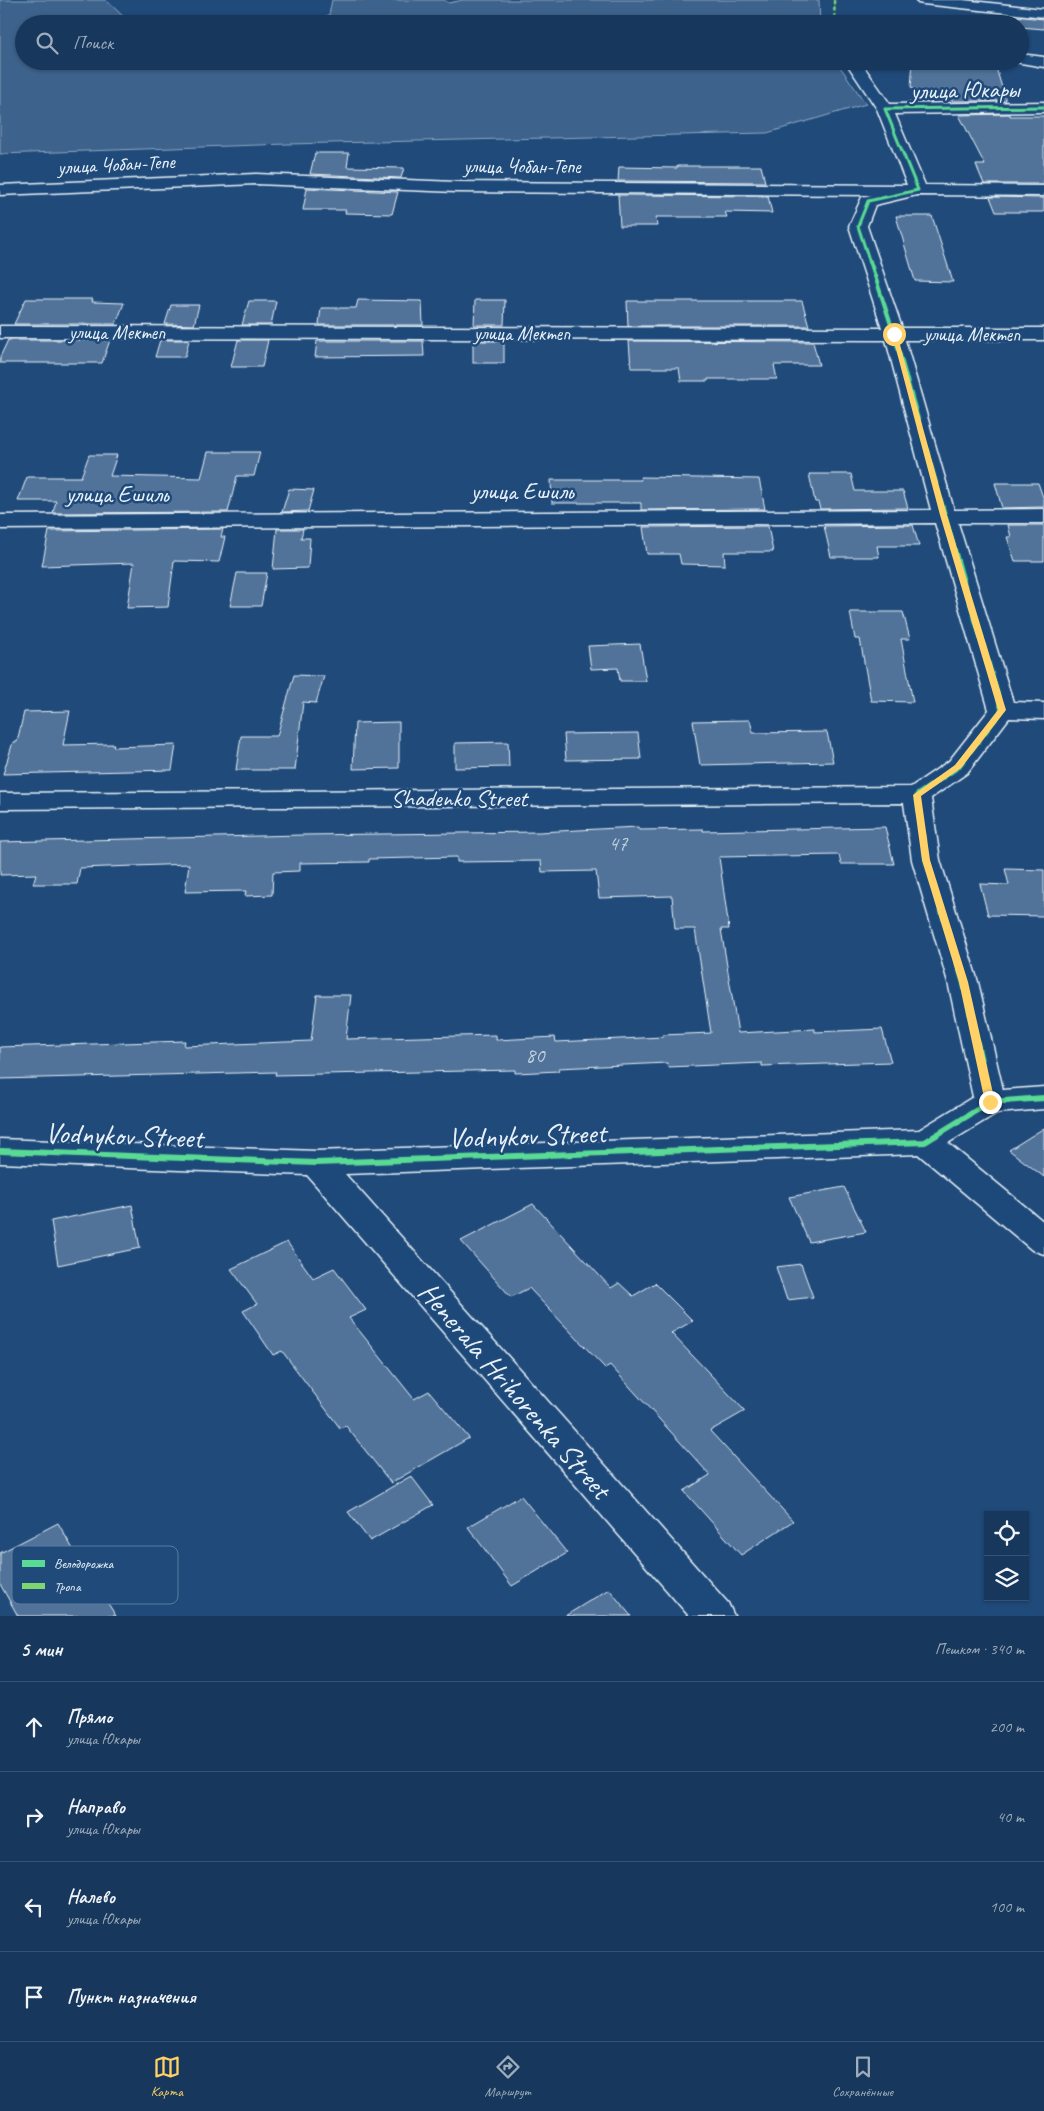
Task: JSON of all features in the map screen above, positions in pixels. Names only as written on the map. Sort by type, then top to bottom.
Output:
[{"type":"street","points":[[923,0],[1044,13]]},
{"type":"street","points":[[1029,60],[1044,62]]},
{"type":"street","points":[[858,70],[885,109]]},
{"type":"street","name":"улица Юкары","points":[[918,190],[885,109],[1044,107]]},
{"type":"street","name":"улица Чобан-Тепе","points":[[0,190],[256,179],[456,187],[1044,191]]},
{"type":"street","points":[[918,190],[868,201],[858,226],[894,334],[944,515],[1002,710]]},
{"type":"street","name":"улица Мектеп","points":[[0,332],[1044,334]]},
{"type":"street","name":"улица Ешиль","points":[[0,522],[944,515],[1044,516]]},
{"type":"street","points":[[1002,710],[1044,711]]},
{"type":"street","points":[[990,1102],[963,982],[926,860],[917,795],[958,767],[1002,710]]},
{"type":"street","name":"Shadenko Street","points":[[0,801],[917,795]]},
{"type":"street","name":"Vodnykov Street","points":[[0,1151],[316,1163],[925,1142],[990,1102],[1044,1098]]},
{"type":"street","points":[[925,1142],[1044,1241]]},
{"type":"street","name":"Henerala Hrihorenka Street","points":[[316,1163],[714,1616]]},
{"type":"shaded area","points":[[0,0],[106,0],[122,15],[15,15],[15,70],[842,70],[866,104],[767,133],[287,144],[0,154]]},
{"type":"shaded area","points":[[332,0],[444,0],[449,3],[463,0],[819,0],[820,15],[329,15]]},
{"type":"building","points":[[1029,18],[1044,19],[1044,29],[1029,28]]},
{"type":"building","points":[[912,70],[997,70],[1006,101],[952,101],[949,95],[924,97],[911,87]]},
{"type":"building","points":[[1010,114],[1010,116],[1044,116],[1044,184],[984,184],[976,165],[985,165],[959,115]]},
{"type":"building","points":[[315,153],[349,153],[347,167],[404,168],[401,178],[310,174]]},
{"type":"building","points":[[677,166],[761,166],[765,182],[618,181],[619,167],[677,168]]},
{"type":"building","points":[[307,188],[398,192],[392,214],[345,213],[346,210],[303,210]]},
{"type":"building","points":[[618,195],[768,196],[772,213],[725,212],[727,217],[656,217],[657,226],[620,226]]},
{"type":"building","points":[[990,197],[1044,198],[1044,212],[996,212]]},
{"type":"building","points":[[896,216],[932,216],[953,282],[915,281]]},
{"type":"building","points":[[26,299],[93,299],[92,302],[124,303],[116,324],[14,324]]},
{"type":"building","points":[[358,300],[422,301],[423,325],[319,325],[321,308],[356,308]]},
{"type":"building","points":[[475,300],[505,300],[504,325],[474,325]]},
{"type":"building","points":[[249,301],[276,301],[271,325],[242,325]]},
{"type":"building","points":[[627,301],[802,301],[809,326],[628,326]]},
{"type":"building","points":[[171,305],[199,305],[194,325],[165,324]]},
{"type":"building","points":[[8,340],[110,340],[102,363],[0,363],[0,357]]},
{"type":"building","points":[[160,340],[189,340],[185,357],[155,357]]},
{"type":"building","points":[[238,340],[268,340],[262,367],[231,367]]},
{"type":"building","points":[[317,341],[423,341],[424,356],[315,357]]},
{"type":"building","points":[[473,341],[504,341],[504,363],[473,363]]},
{"type":"building","points":[[629,341],[813,342],[819,365],[774,365],[777,379],[681,381],[679,368],[631,368]]},
{"type":"building","points":[[208,452],[260,452],[254,476],[237,476],[228,512],[53,513],[56,501],[18,501],[27,477],[81,477],[89,455],[117,455],[110,476],[201,478]]},
{"type":"building","points":[[809,474],[851,474],[855,491],[903,491],[908,508],[820,509],[818,502],[815,502]]},
{"type":"building","points":[[640,477],[759,479],[765,509],[641,510],[641,503],[552,503],[551,480],[641,480]]},
{"type":"building","points":[[995,483],[1038,483],[1044,500],[1044,507],[1002,508]]},
{"type":"building","points":[[289,489],[314,490],[308,511],[282,512]]},
{"type":"building","points":[[913,525],[919,546],[877,546],[879,557],[831,557],[824,526]]},
{"type":"building","points":[[1008,525],[1044,525],[1044,561],[1015,561],[1007,537],[1011,537]]},
{"type":"building","points":[[768,526],[773,552],[724,552],[725,565],[681,564],[679,554],[647,554],[643,527]]},
{"type":"building","points":[[223,529],[221,537],[225,537],[219,562],[174,561],[168,607],[127,608],[134,563],[42,566],[49,531]]},
{"type":"building","points":[[277,529],[303,529],[301,538],[310,538],[308,568],[273,569]]},
{"type":"building","points":[[237,573],[267,573],[261,606],[230,606]]},
{"type":"building","points":[[850,612],[903,612],[910,639],[901,639],[913,702],[871,701],[860,639],[855,639]]},
{"type":"building","points":[[640,644],[646,681],[620,681],[618,668],[591,669],[588,646]]},
{"type":"building","points":[[294,675],[324,676],[316,703],[303,702],[295,770],[236,770],[241,736],[277,736]]},
{"type":"building","points":[[70,711],[63,745],[114,744],[113,747],[176,745],[172,770],[3,774],[13,742],[17,742],[24,712]]},
{"type":"building","points":[[750,720],[753,733],[827,732],[833,762],[700,765],[693,721]]},
{"type":"building","points":[[399,722],[399,768],[353,769],[355,723]]},
{"type":"building","points":[[638,733],[641,759],[566,760],[564,734]]},
{"type":"building","points":[[508,742],[509,767],[455,768],[455,743]]},
{"type":"building","points":[[638,827],[639,830],[703,829],[703,831],[885,827],[894,864],[841,864],[839,855],[719,857],[729,929],[721,929],[738,1033],[815,1029],[815,1032],[882,1029],[891,1062],[762,1066],[762,1063],[668,1067],[667,1063],[558,1068],[559,1071],[515,1073],[515,1070],[275,1075],[276,1072],[0,1079],[0,1047],[185,1041],[184,1046],[311,1041],[317,995],[351,995],[346,1039],[496,1035],[496,1040],[555,1037],[556,1042],[711,1033],[695,929],[675,929],[672,896],[599,898],[596,871],[542,872],[541,861],[457,862],[457,857],[369,859],[369,862],[300,863],[300,871],[273,872],[272,895],[245,896],[246,891],[185,892],[189,864],[80,868],[77,884],[33,884],[36,874],[0,875],[0,842],[539,832]]},
{"type":"building","points":[[1005,869],[1044,870],[1044,916],[988,915],[980,884],[1009,885]]},
{"type":"building","points":[[1044,1128],[1044,1177],[1009,1150]]},
{"type":"building","points":[[844,1187],[866,1232],[809,1242],[789,1197]]},
{"type":"building","points":[[533,1204],[611,1288],[619,1283],[633,1296],[655,1283],[693,1321],[671,1333],[745,1411],[710,1431],[793,1521],[741,1555],[684,1491],[710,1475],[610,1365],[605,1368],[529,1288],[511,1297],[461,1241]]},
{"type":"building","points":[[132,1205],[140,1248],[58,1265],[51,1221]]},
{"type":"building","points":[[287,1242],[313,1278],[334,1268],[366,1310],[349,1318],[414,1399],[429,1391],[469,1438],[391,1483],[346,1426],[340,1428],[282,1351],[273,1355],[243,1311],[257,1304],[231,1269]]},
{"type":"building","points":[[801,1264],[813,1297],[787,1300],[776,1267]]},
{"type":"building","points":[[411,1476],[433,1505],[370,1541],[348,1512]]},
{"type":"building","points":[[521,1496],[567,1553],[512,1586],[468,1527]]},
{"type":"building","points":[[58,1523],[71,1546],[14,1546]]},
{"type":"building","points":[[12,1547],[12,1604],[108,1604],[116,1616],[18,1616],[0,1584],[0,1553]]},
{"type":"building","points":[[609,1589],[631,1616],[565,1616]]},
{"type":"marked path","points":[[834,0],[835,15]]},
{"type":"cycle path","points":[[990,1102],[963,982],[926,860],[917,795],[958,767],[1002,710],[944,515],[894,334],[858,226],[868,201],[918,190],[885,109],[1044,107]]},
{"type":"cycle path","points":[[0,1151],[316,1163],[925,1142],[990,1102],[1044,1098]]},
{"type":"route","points":[[894,334],[944,515],[1002,710],[958,767],[917,795],[926,860],[963,982],[990,1102]]}]
